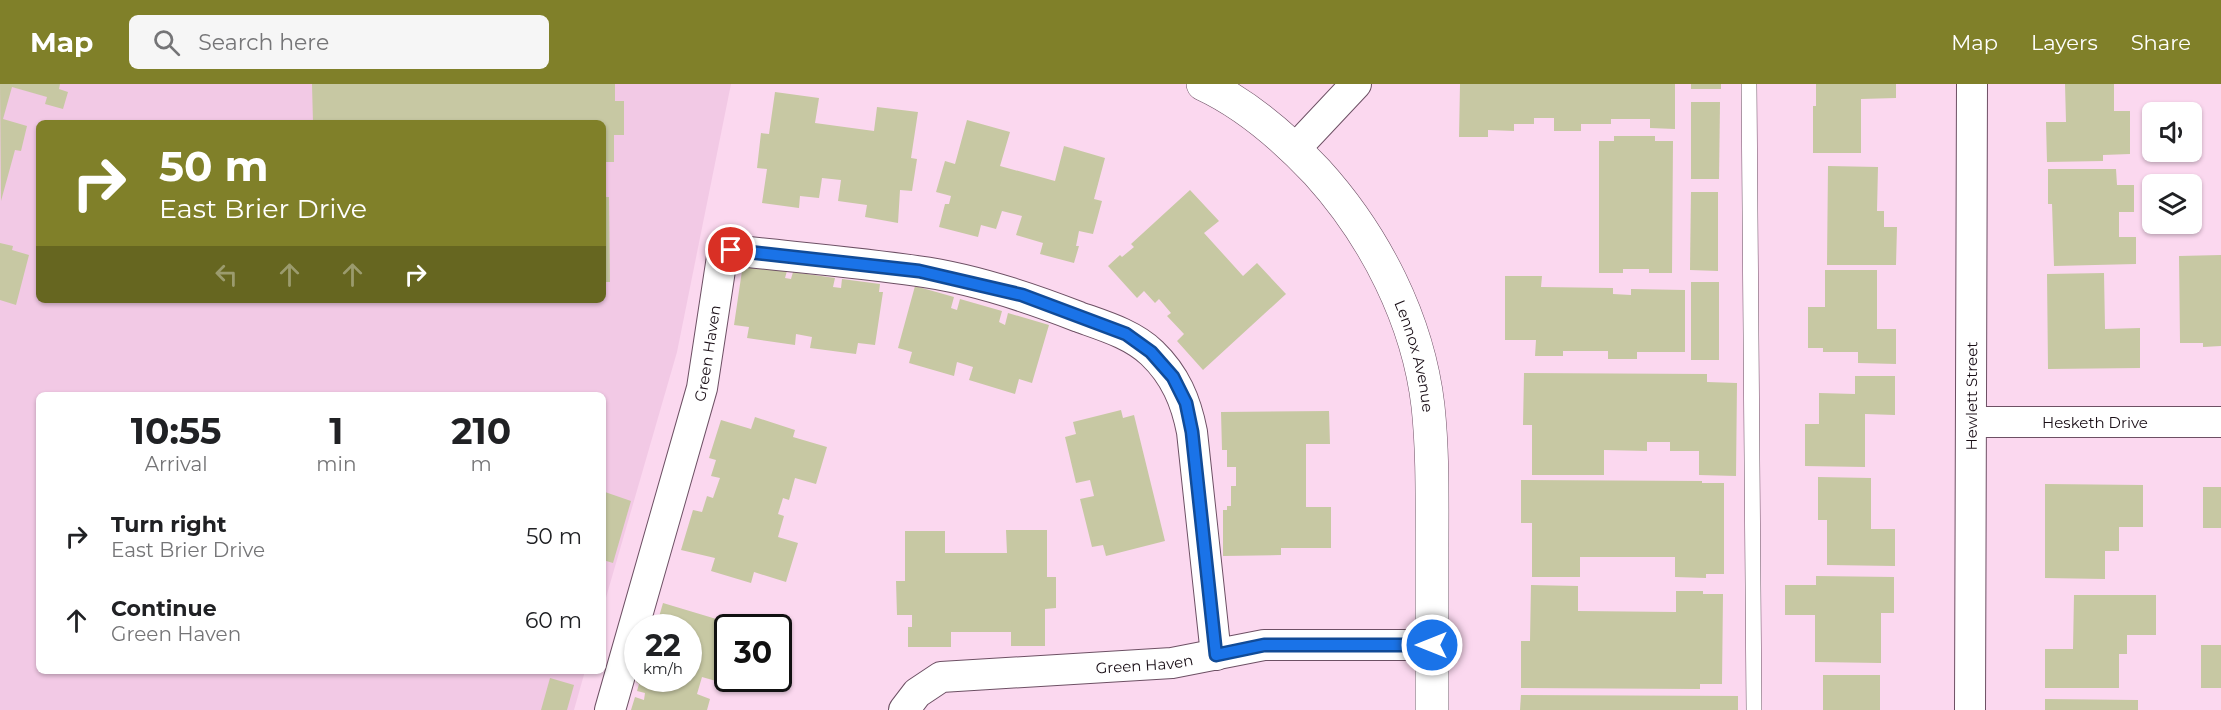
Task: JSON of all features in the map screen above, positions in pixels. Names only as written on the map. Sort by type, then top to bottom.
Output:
[{"type":"street","name":"Lennox Avenue","points":[[1203,84],[1261,121],[1295,149],[1337,194],[1371,243],[1398,297],[1418,354],[1428,405],[1432,465],[1432,710]]},
{"type":"street","points":[[1295,149],[1356,84]]},
{"type":"street","name":"Hewlett Street","points":[[1970,710],[1971,84]]},
{"type":"street","name":"Green Haven","points":[[610,710],[702,388],[722,257],[731,250],[919,271],[1022,295],[1126,334],[1151,352],[1173,377],[1186,403],[1192,432],[1216,655]]},
{"type":"street","name":"Hesketh Drive","points":[[1971,422],[2221,422]]},
{"type":"street","name":"Green Haven","points":[[904,710],[917,693],[941,677],[1172,663],[1264,645],[1432,645]]},
{"type":"lane","points":[[1749,84],[1754,710]]},
{"type":"shaded area","points":[[0,84],[731,84],[677,352],[606,598],[606,392],[36,392],[36,674],[584,674],[574,710],[0,710]]},
{"type":"building","points":[[0,84],[60,84],[59,89],[68,92],[63,109],[45,104],[47,97],[12,87],[3,119],[27,126],[21,151],[15,150],[1,201]]},
{"type":"building","points":[[312,84],[615,84],[615,101],[624,101],[624,135],[614,135],[614,162],[606,162],[606,120],[313,120]]},
{"type":"building","points":[[1460,84],[1675,84],[1675,129],[1650,128],[1650,119],[1611,119],[1611,124],[1581,124],[1581,131],[1554,131],[1554,118],[1534,118],[1534,124],[1514,124],[1514,131],[1488,130],[1488,137],[1459,137]]},
{"type":"building","points":[[1691,84],[1721,84],[1721,89],[1691,89]]},
{"type":"building","points":[[1816,84],[1896,84],[1896,98],[1861,99],[1861,153],[1813,153],[1813,106],[1816,106]]},
{"type":"building","points":[[2065,84],[2114,84],[2114,111],[2130,111],[2130,154],[2103,155],[2103,161],[2047,162],[2046,122],[2066,122]]},
{"type":"building","points":[[775,92],[819,98],[815,123],[874,131],[877,107],[918,112],[911,158],[917,159],[912,191],[900,190],[898,223],[865,217],[867,205],[838,201],[841,180],[822,178],[819,198],[800,196],[799,208],[762,203],[767,169],[757,168],[761,133],[769,134]]},
{"type":"building","points":[[1691,102],[1720,102],[1719,179],[1691,179]]},
{"type":"building","points":[[967,120],[1010,132],[1000,166],[1055,181],[1064,146],[1105,158],[1094,199],[1102,201],[1093,234],[1079,231],[1076,246],[1079,246],[1074,263],[1040,254],[1043,243],[1016,235],[1022,216],[1002,211],[996,229],[981,225],[978,237],[939,227],[945,204],[949,204],[951,196],[936,192],[945,161],[955,164]]},
{"type":"building","points":[[1614,136],[1655,136],[1655,141],[1673,141],[1672,273],[1649,273],[1649,269],[1623,269],[1623,273],[1599,273],[1599,141],[1614,141]]},
{"type":"building","points":[[1828,166],[1878,167],[1877,211],[1884,211],[1884,227],[1897,227],[1896,265],[1827,265]]},
{"type":"building","points":[[2048,169],[2116,169],[2117,185],[2134,185],[2134,212],[2119,212],[2119,237],[2136,237],[2136,264],[2054,266],[2052,204],[2048,204]]},
{"type":"building","points":[[1190,190],[1219,221],[1204,233],[1243,276],[1257,263],[1286,294],[1203,370],[1177,341],[1184,334],[1167,316],[1171,313],[1159,299],[1155,303],[1144,291],[1137,298],[1108,266],[1120,255],[1122,257],[1134,247],[1131,244]]},
{"type":"building","points":[[1691,192],[1718,192],[1718,271],[1690,270]]},
{"type":"building","points":[[606,197],[609,197],[610,282],[606,282]]},
{"type":"building","points":[[0,243],[13,246],[12,250],[29,255],[16,305],[0,300]]},
{"type":"building","points":[[2221,255],[2221,346],[2203,347],[2203,343],[2180,343],[2179,256]]},
{"type":"building","points":[[743,264],[787,271],[785,278],[791,279],[793,272],[835,278],[833,287],[841,288],[842,279],[880,284],[879,292],[883,292],[875,345],[858,343],[856,354],[810,348],[812,337],[796,334],[795,345],[747,338],[749,327],[734,325]]},
{"type":"building","points":[[1825,270],[1877,270],[1877,329],[1896,329],[1896,364],[1858,363],[1858,352],[1823,352],[1823,348],[1808,348],[1808,307],[1825,307]]},
{"type":"building","points":[[2104,273],[2105,329],[2140,328],[2140,368],[2048,369],[2047,274]]},
{"type":"building","points":[[1505,276],[1542,276],[1541,287],[1613,288],[1613,294],[1631,295],[1631,289],[1685,290],[1685,352],[1637,352],[1637,359],[1608,359],[1608,351],[1563,351],[1563,356],[1535,356],[1536,340],[1505,340]]},
{"type":"building","points":[[1691,282],[1719,282],[1719,360],[1691,360]]},
{"type":"building","points":[[915,286],[954,297],[951,308],[957,310],[960,299],[1002,311],[999,322],[1005,325],[1008,313],[1049,325],[1032,383],[1019,379],[1015,394],[969,380],[973,367],[957,362],[954,376],[909,363],[912,352],[898,348]]},
{"type":"building","points":[[1524,373],[1707,374],[1707,382],[1737,383],[1736,476],[1699,475],[1699,451],[1670,451],[1670,442],[1647,442],[1647,451],[1604,450],[1604,475],[1532,475],[1532,425],[1523,425]]},
{"type":"building","points":[[1855,376],[1895,376],[1895,415],[1865,414],[1865,467],[1805,466],[1805,424],[1819,424],[1819,393],[1855,394]]},
{"type":"building","points":[[1121,410],[1123,418],[1134,415],[1165,541],[1106,556],[1103,545],[1092,547],[1080,499],[1094,496],[1090,480],[1076,483],[1065,437],[1076,434],[1073,422]]},
{"type":"building","points":[[1329,411],[1330,444],[1306,444],[1306,507],[1331,507],[1331,548],[1281,548],[1281,555],[1223,556],[1223,510],[1231,506],[1231,486],[1236,486],[1236,467],[1227,467],[1227,450],[1222,450],[1221,412]]},
{"type":"building","points":[[755,417],[795,430],[793,437],[827,447],[816,484],[795,478],[789,500],[783,498],[778,514],[784,516],[778,537],[798,543],[786,582],[754,572],[751,583],[711,571],[715,558],[681,550],[693,510],[702,512],[707,496],[713,498],[720,478],[711,476],[716,460],[709,458],[721,420],[751,429]]},
{"type":"building","points":[[1818,477],[1871,478],[1871,529],[1895,529],[1895,566],[1827,565],[1827,520],[1818,520]]},
{"type":"building","points":[[1521,480],[1724,483],[1724,574],[1706,574],[1706,578],[1675,577],[1675,557],[1580,557],[1580,577],[1532,577],[1532,523],[1521,523]]},
{"type":"building","points":[[2045,484],[2143,485],[2143,527],[2119,527],[2119,551],[2105,551],[2105,579],[2045,578]]},
{"type":"building","points":[[2203,487],[2221,487],[2221,528],[2203,528]]},
{"type":"building","points":[[606,492],[631,501],[613,563],[606,561]]},
{"type":"building","points":[[1006,530],[1047,530],[1047,577],[1056,577],[1056,608],[1045,609],[1045,646],[1011,646],[1011,632],[951,632],[951,647],[908,647],[908,627],[912,627],[912,615],[897,615],[896,581],[905,581],[905,531],[945,531],[945,553],[1007,553]]},
{"type":"building","points":[[1816,576],[1894,577],[1894,613],[1881,613],[1881,663],[1815,662],[1815,615],[1785,615],[1785,585],[1816,585]]},
{"type":"building","points":[[1531,585],[1578,586],[1578,611],[1676,612],[1676,591],[1723,594],[1722,684],[1700,684],[1700,689],[1521,688],[1521,641],[1530,641]]},
{"type":"building","points":[[2074,595],[2156,595],[2156,635],[2127,635],[2127,654],[2119,654],[2119,688],[2045,688],[2045,649],[2073,649]]},
{"type":"building","points":[[663,603],[700,614],[660,614]]},
{"type":"building","points":[[702,615],[714,618],[714,680],[702,677]]},
{"type":"building","points":[[2201,645],[2221,645],[2221,688],[2201,688]]},
{"type":"building","points":[[1823,675],[1880,675],[1880,710],[1823,710]]},
{"type":"building","points":[[550,678],[574,685],[567,710],[541,710]]},
{"type":"building","points":[[641,692],[698,692],[697,694],[710,699],[707,710],[631,710],[635,697],[644,700],[645,693]]},
{"type":"building","points":[[1521,695],[1738,696],[1738,710],[1520,710]]},
{"type":"building","points":[[2045,699],[2138,700],[2138,710],[2045,710]]},
{"type":"route","points":[[731,250],[919,271],[1022,295],[1126,334],[1151,352],[1173,377],[1186,403],[1192,432],[1216,655],[1264,645],[1432,645]]}]
